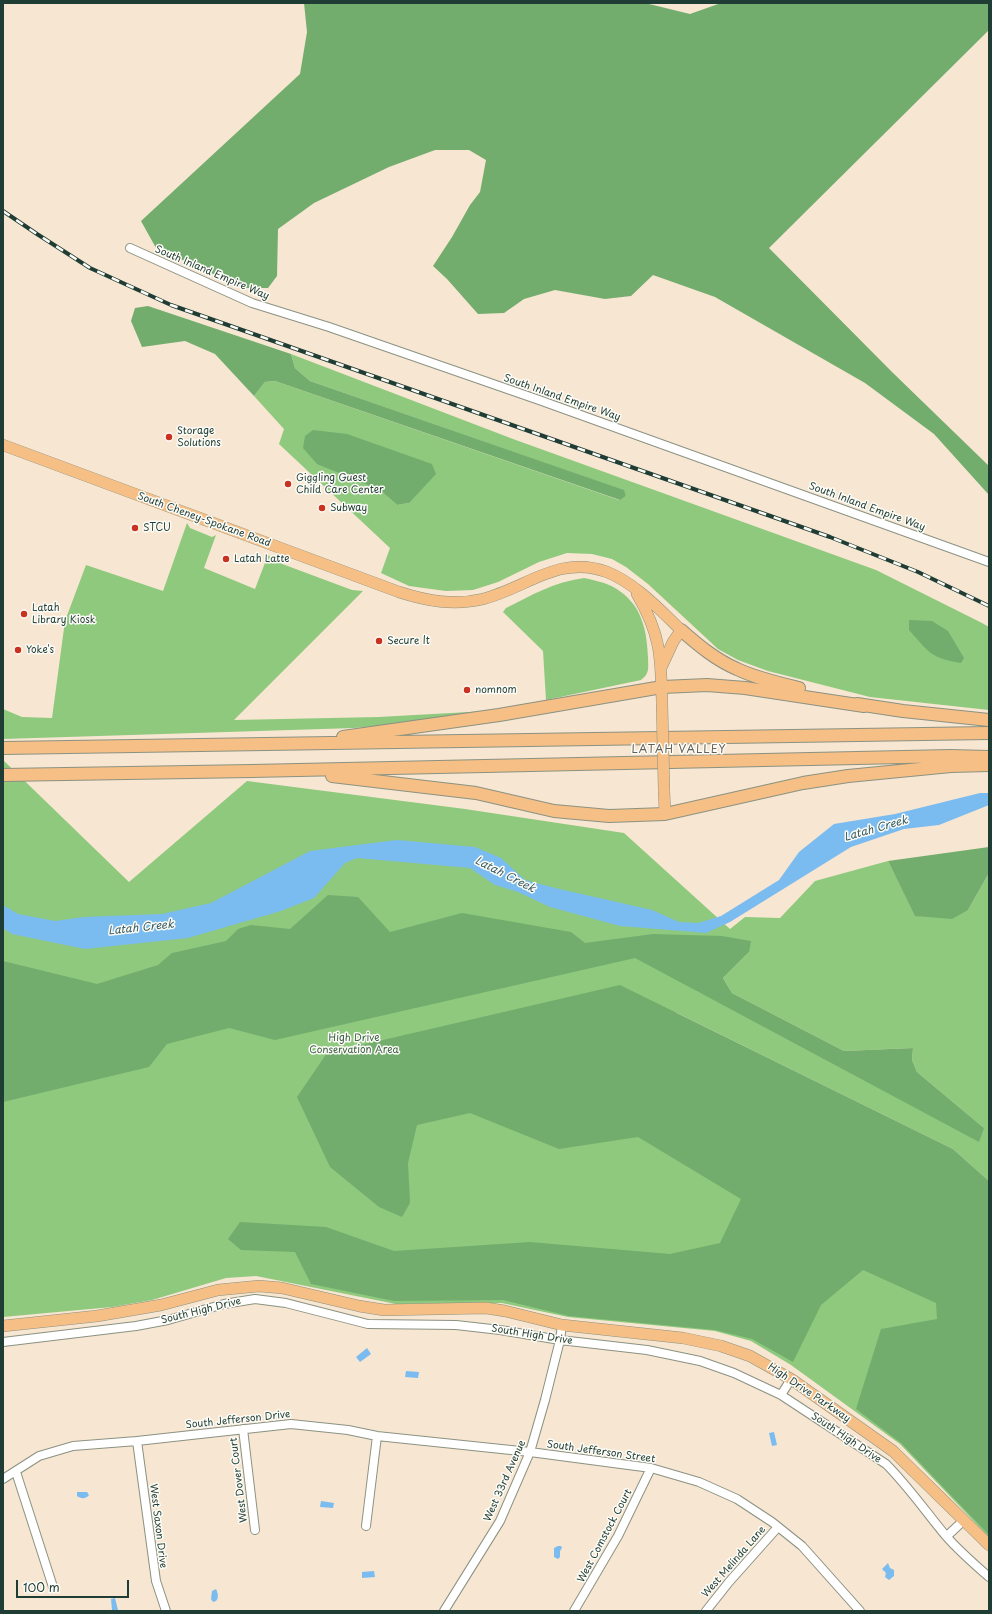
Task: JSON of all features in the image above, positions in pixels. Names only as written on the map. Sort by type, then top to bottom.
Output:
[{"type":"highway","points":[[682,630],[713,656],[744,672],[864,706]]},
{"type":"highway","points":[[289,744],[499,715],[662,687],[707,685],[746,688],[864,706],[989,720]]},
{"type":"highway","points":[[3,748],[989,733]]},
{"type":"highway","points":[[3,775],[989,757]]},
{"type":"highway","points":[[285,771],[476,793],[554,811],[609,816],[665,814],[803,783],[875,772],[951,766],[989,765]]},
{"type":"main road","name":"South Cheney-Spokane Road","points":[[3,445],[399,592],[428,600],[454,602],[482,599],[557,570],[576,566],[608,572],[645,596],[682,630],[673,642],[661,668]]},
{"type":"main road","name":"South Cheney-Spokane Road","points":[[633,588],[653,625],[658,644],[662,687],[665,814]]},
{"type":"main road","name":"South High Drive","points":[[3,1326],[96,1316],[161,1305],[218,1290],[259,1286],[282,1288],[359,1306],[384,1310],[486,1308],[562,1325]]},
{"type":"main road","name":"High Drive Parkway","points":[[562,1325],[683,1338],[721,1346],[750,1356],[791,1379],[893,1451],[989,1545]]},
{"type":"street","name":"South Inland Empire Way","points":[[130,248],[252,303],[330,327],[989,562]]},
{"type":"street","name":"South High Drive","points":[[3,1342],[136,1326],[168,1320],[224,1304],[255,1299],[286,1303],[368,1324],[456,1325],[500,1330],[560,1340],[648,1350],[700,1361],[734,1373],[781,1395],[886,1464],[898,1476],[947,1536],[989,1577]]},
{"type":"street","name":"West 33rd Avenue","points":[[444,1611],[500,1521],[530,1452],[545,1400],[560,1340],[562,1325]]},
{"type":"street","points":[[781,1395],[791,1379]]},
{"type":"street","name":"South Jefferson Drive","points":[[3,1480],[39,1456],[73,1446],[137,1441],[291,1424],[348,1430],[377,1436],[530,1452]]},
{"type":"street","name":"West Dover Court","points":[[243,1429],[254,1530]]},
{"type":"street","points":[[366,1526],[377,1436]]},
{"type":"street","name":"West Saxon Drive","points":[[137,1441],[156,1581],[166,1611]]},
{"type":"street","name":"South Jefferson Street","points":[[530,1452],[650,1468],[699,1482],[738,1499],[802,1546],[860,1611]]},
{"type":"street","name":"West Comstock Court","points":[[574,1611],[593,1581],[618,1536],[650,1468]]},
{"type":"street","points":[[16,1472],[53,1587]]},
{"type":"street","points":[[947,1536],[963,1521]]},
{"type":"street","name":"West Melinda Lane","points":[[706,1611],[729,1582],[778,1527]]},
{"type":"green space","points":[[304,3],[645,3],[690,14],[721,3],[989,3],[989,30],[769,248],[892,372],[989,466],[989,495],[934,434],[865,383],[715,297],[653,275],[631,296],[605,299],[555,290],[524,299],[504,313],[478,314],[447,279],[433,266],[452,237],[470,205],[480,192],[486,160],[469,150],[435,150],[389,167],[314,203],[278,229],[277,276],[268,288],[244,288],[156,248],[141,221],[300,74],[307,32]]},
{"type":"green space","points":[[148,306],[291,354],[295,368],[310,381],[624,490],[626,496],[620,500],[275,381],[265,382],[254,396],[215,354],[185,341],[142,347],[131,321],[135,308]]},
{"type":"green space","points":[[291,354],[513,439],[876,570],[989,627],[989,710],[870,697],[768,671],[738,660],[718,649],[648,584],[626,567],[612,559],[592,554],[567,553],[539,562],[498,582],[473,590],[446,591],[409,586],[381,573],[390,548],[279,444],[284,429],[254,396],[265,382],[275,381],[619,500],[626,496],[623,490],[310,381],[295,368]],"holes":[[[380,490],[409,503],[397,505]]]},
{"type":"green space","points":[[313,430],[347,434],[432,464],[436,474],[409,503],[397,505],[380,490],[317,464],[303,448],[305,436]]},
{"type":"green space","points":[[187,523],[190,528],[212,537],[216,535],[204,568],[255,589],[268,555],[277,562],[352,590],[363,591],[234,720],[379,717],[487,711],[411,723],[354,728],[3,739],[3,709],[22,717],[52,718],[65,621],[86,565],[163,591]]},
{"type":"green space","points":[[584,578],[612,586],[628,598],[639,613],[645,630],[648,671],[641,680],[546,700],[543,651],[503,612],[506,608],[553,586]]},
{"type":"green space","points":[[909,620],[932,621],[948,631],[964,658],[961,663],[943,659],[926,649],[909,630]]},
{"type":"green space","name":"High Drive Conservation Area","points":[[3,760],[129,882],[247,781],[465,809],[624,833],[730,929],[745,917],[780,918],[815,881],[888,861],[915,915],[968,910],[989,873],[989,1181],[953,1149],[675,1012],[989,1256],[989,1537],[900,1444],[791,1365],[751,1341],[715,1331],[568,1317],[502,1303],[396,1304],[256,1276],[226,1278],[152,1300],[112,1307],[3,1317]],"holes":[[[749,952],[723,978],[732,993],[844,1051],[913,1048],[912,1060],[917,1072],[984,1128],[697,991]]]},
{"type":"green space","points":[[989,847],[989,873],[968,910],[952,919],[915,916],[888,861]]},
{"type":"green space","points":[[328,895],[358,897],[390,932],[462,913],[571,932],[585,943],[653,934],[722,936],[751,941],[749,952],[723,978],[732,993],[844,1051],[913,1048],[912,1060],[917,1072],[984,1128],[979,1142],[635,958],[275,1040],[229,1028],[167,1044],[149,1067],[3,1102],[3,961],[97,984],[158,965],[172,953],[226,941],[238,929],[251,925],[290,929]]},
{"type":"green space","points":[[620,985],[953,1149],[989,1181],[989,1535],[901,1443],[856,1409],[881,1329],[937,1319],[936,1303],[863,1270],[821,1305],[793,1362],[752,1339],[715,1330],[569,1316],[503,1300],[394,1301],[311,1284],[295,1252],[241,1250],[228,1239],[240,1222],[326,1227],[394,1251],[530,1242],[670,1254],[720,1243],[741,1199],[638,1137],[559,1149],[470,1113],[417,1125],[408,1163],[410,1203],[402,1217],[379,1207],[330,1167],[297,1097],[327,1053]]},
{"type":"water","name":"Latah Creek","points":[[980,793],[989,793],[989,805],[939,825],[904,829],[851,847],[730,922],[706,933],[620,926],[550,907],[518,892],[495,885],[470,868],[357,858],[345,863],[314,898],[281,911],[188,938],[85,949],[12,934],[3,928],[3,905],[18,914],[55,921],[84,917],[162,914],[211,903],[310,851],[397,840],[475,847],[501,858],[525,880],[652,910],[679,922],[698,923],[721,916],[779,880],[799,852],[834,824],[895,814]]},
{"type":"water","points":[[367,1348],[371,1354],[360,1362],[356,1357]]},
{"type":"water","points":[[406,1371],[419,1372],[418,1378],[405,1377]]},
{"type":"water","points":[[774,1432],[777,1445],[772,1446],[769,1433]]},
{"type":"water","points":[[77,1492],[87,1492],[89,1495],[85,1498],[80,1498],[77,1496]]},
{"type":"water","points":[[321,1501],[334,1503],[333,1508],[320,1507]]},
{"type":"water","points":[[561,1546],[562,1548],[558,1559],[554,1557],[554,1548]]},
{"type":"water","points":[[888,1563],[890,1568],[894,1570],[894,1576],[889,1580],[885,1577],[886,1573],[882,1569]]},
{"type":"water","points":[[374,1571],[375,1577],[362,1578],[362,1572]]},
{"type":"water","points":[[216,1589],[218,1598],[213,1602],[211,1599],[212,1591]]},
{"type":"water","points":[[115,1598],[118,1610],[112,1610],[111,1599]]},
{"type":"railway","points":[[3,211],[90,268],[171,305],[830,537],[918,572],[989,606]]},
{"type":"place","name":"Storage Solutions","points":[[169,437]]},
{"type":"place","name":"Giggling Guest Child Care Center","points":[[288,484]]},
{"type":"place","name":"Subway","points":[[322,508]]},
{"type":"place","name":"STCU","points":[[135,528]]},
{"type":"place","name":"Latah Latte","points":[[226,559]]},
{"type":"place","name":"Latah Library Kiosk","points":[[24,614]]},
{"type":"place","name":"Secure It","points":[[379,641]]},
{"type":"place","name":"Yoke's","points":[[18,650]]},
{"type":"place","name":"nomnom","points":[[467,690]]},
{"type":"district","name":"LATAH VALLEY","points":[[679,750]]}]
